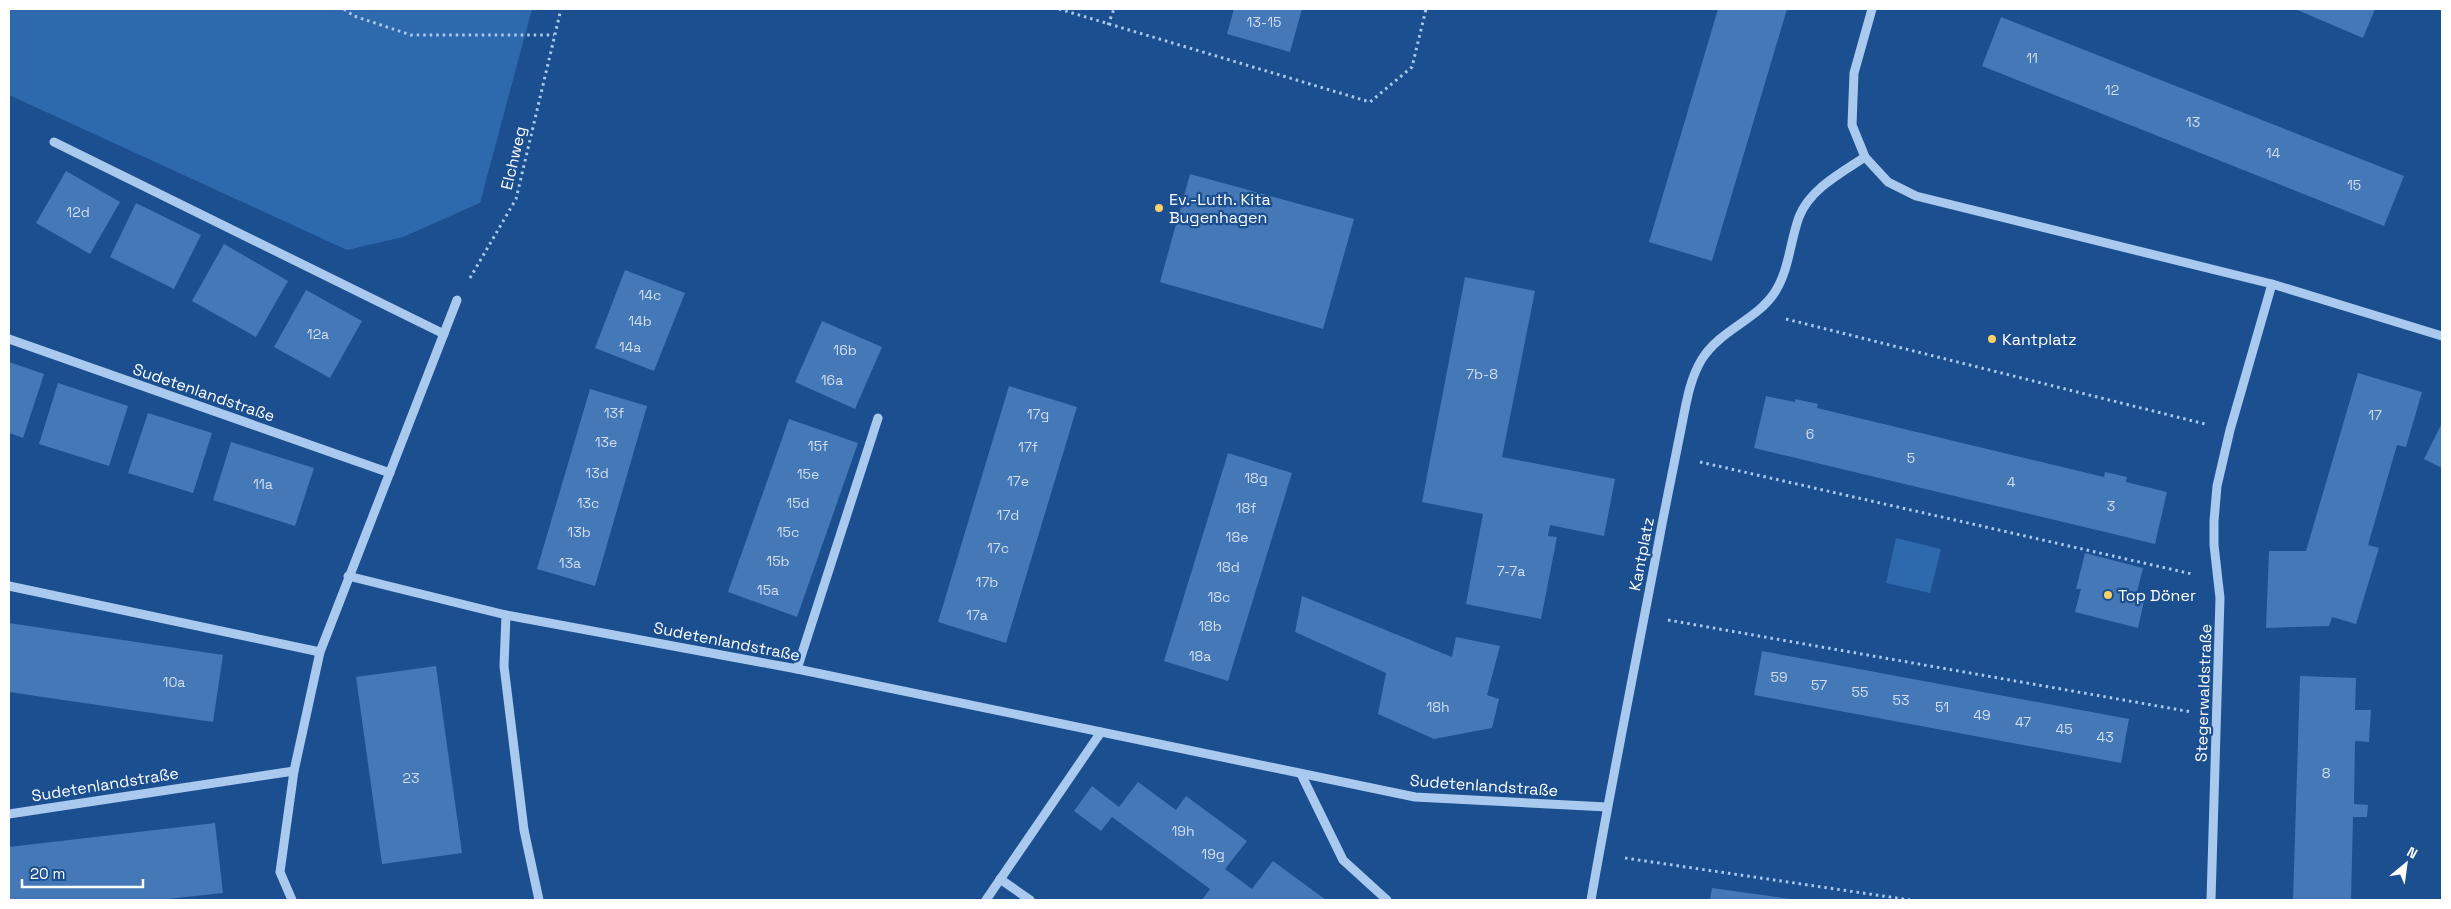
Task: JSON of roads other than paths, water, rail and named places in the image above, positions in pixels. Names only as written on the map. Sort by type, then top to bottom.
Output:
[{"type":"street","points":[[1872,9],[1854,73],[1852,125],[1865,157],[1888,182],[1916,196],[2272,284],[2442,336]]},
{"type":"street","points":[[54,142],[444,334]]},
{"type":"street","name":"Kantplatz","points":[[1607,807],[1688,392],[1702,359],[1726,332],[1755,312],[1767,301],[1778,286],[1784,273],[1799,217],[1807,202],[1832,179],[1865,157]]},
{"type":"street","name":"Stegerwaldstraße","points":[[2211,900],[2220,598],[2214,546],[2217,486],[2230,430],[2272,284]]},
{"type":"street","points":[[292,900],[280,872],[294,771],[320,652],[457,300]]},
{"type":"street","name":"Sudetenlandstraße","points":[[9,339],[390,473]]},
{"type":"street","points":[[797,669],[878,418]]},
{"type":"street","name":"Sudetenlandstraße","points":[[348,576],[506,615],[797,669],[1415,798],[1607,807]]},
{"type":"street","points":[[9,586],[320,652]]},
{"type":"street","points":[[506,615],[504,666],[524,830],[539,900]]},
{"type":"street","points":[[986,900],[1100,732]]},
{"type":"street","name":"Sudetenlandstraße","points":[[9,814],[294,771]]},
{"type":"street","points":[[1301,774],[1343,860],[1387,900]]},
{"type":"street","points":[[1592,900],[1607,807]]},
{"type":"street","points":[[1000,879],[1030,900]]},
{"type":"place","name":"Ev.-Luth. Kita Bugenhagen","points":[[1159,208]]},
{"type":"place","name":"Kantplatz","points":[[1992,339]]},
{"type":"place","name":"Top Döner","points":[[2108,595]]}]
